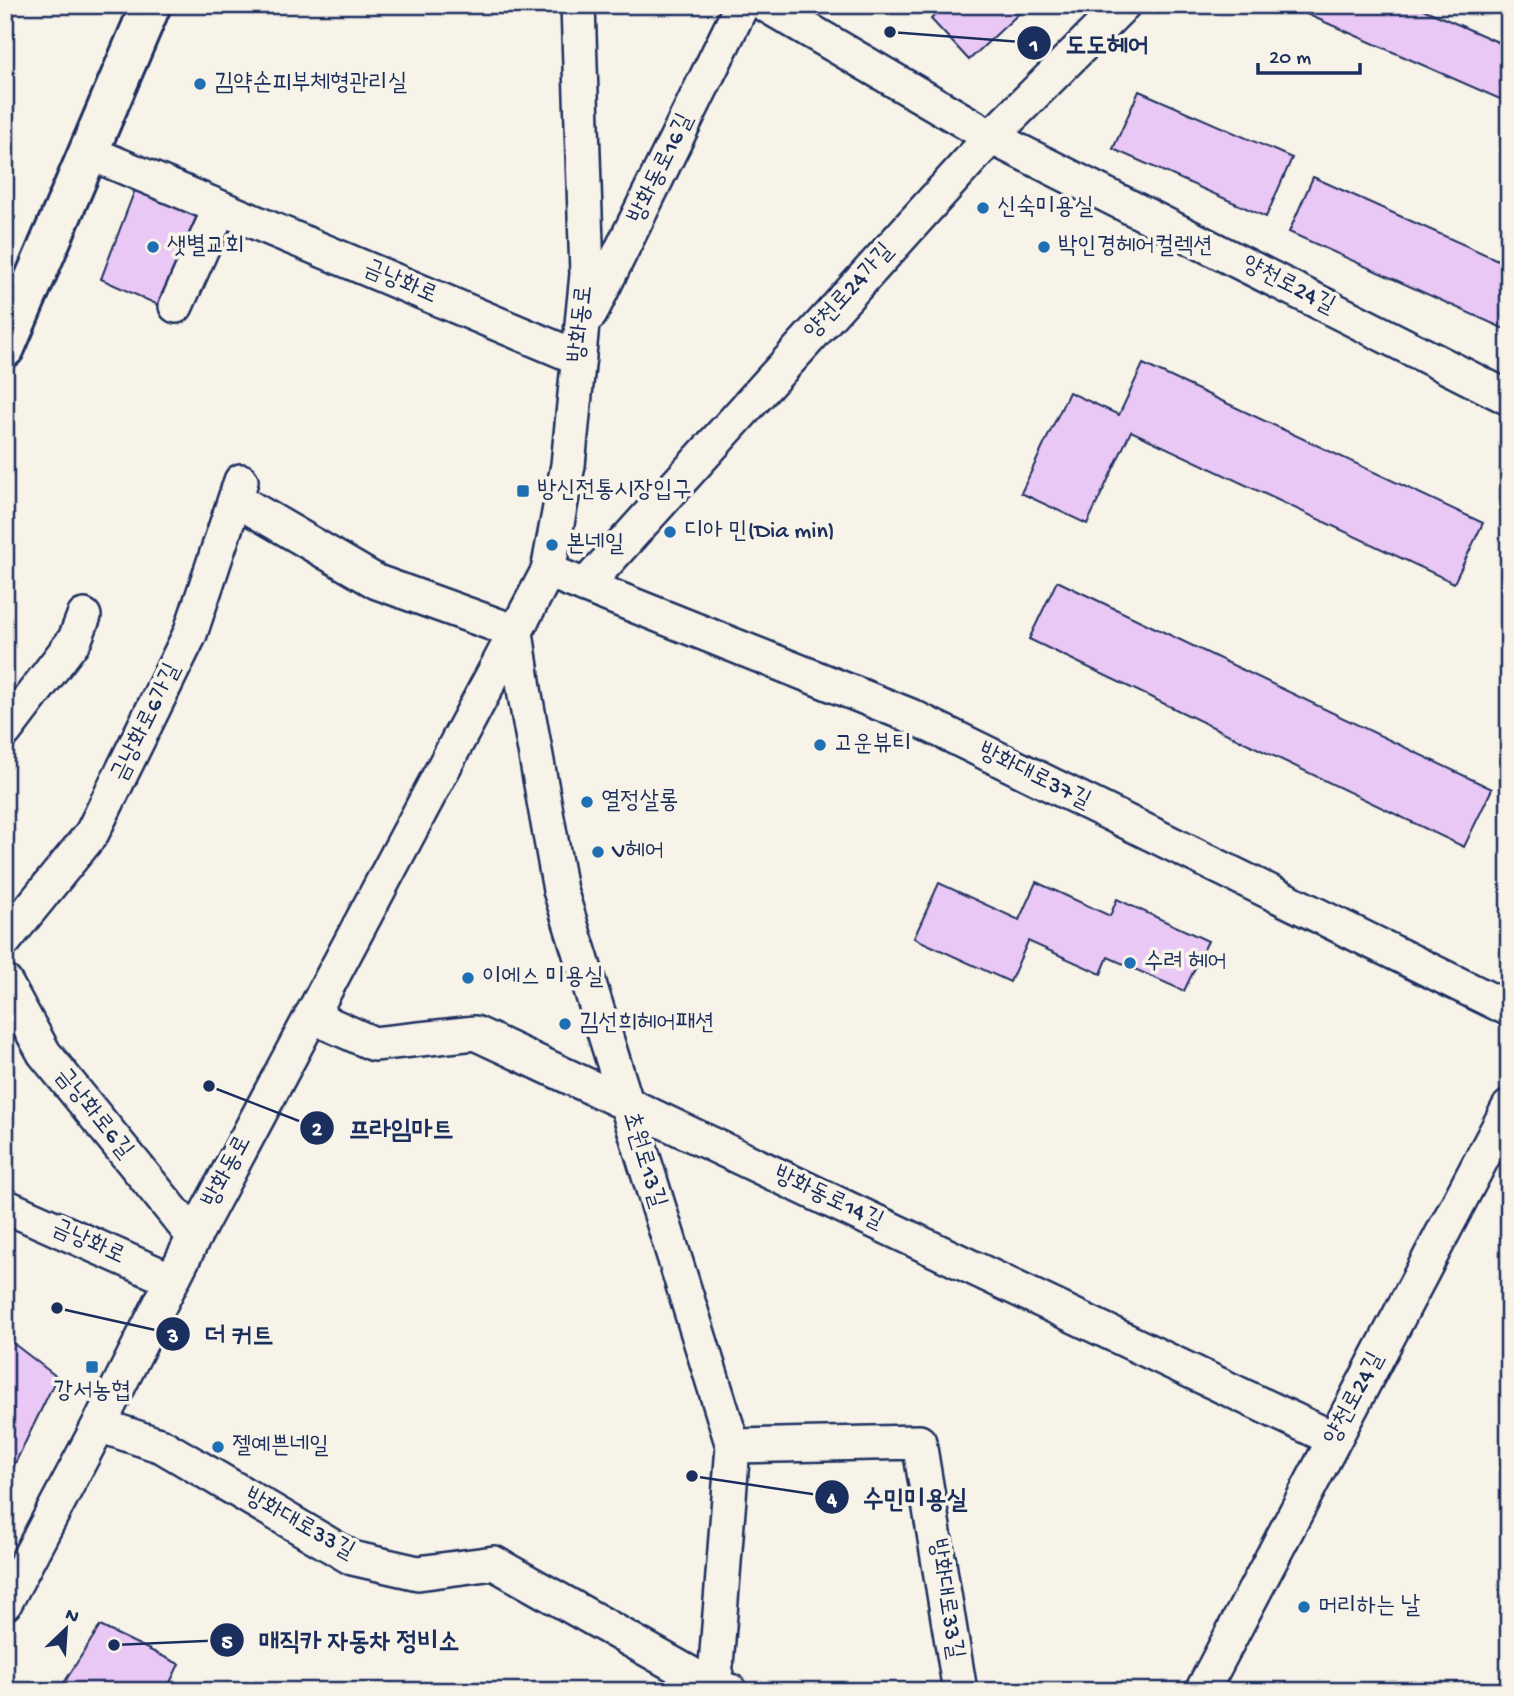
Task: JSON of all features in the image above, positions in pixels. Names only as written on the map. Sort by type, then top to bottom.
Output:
[{"type":"main road","points":[[5,348],[151,5]]},
{"type":"street","name":"방화동로","points":[[5,1603],[99,1426],[194,1237],[548,571],[568,465],[587,274],[578,5]]},
{"type":"street","name":"방화동로16길","points":[[580,345],[743,5]]},
{"type":"street","points":[[766,5],[992,137]]},
{"type":"street","name":"양천로24가길","points":[[584,586],[992,137],[1122,5]]},
{"type":"street","name":"양천로24길","points":[[992,137],[1509,398]]},
{"type":"street","name":"금낭화로","points":[[88,152],[220,208],[580,345]]},
{"type":"street","points":[[176,306],[220,208]]},
{"type":"street","name":"금낭화로6가길","points":[[5,940],[92,833],[191,634],[238,490],[377,582],[516,632]]},
{"type":"street","name":"방화대로37길","points":[[548,571],[911,716],[1509,1009]]},
{"type":"street","points":[[5,731],[75,639],[84,616]]},
{"type":"street","name":"초원로13길","points":[[516,632],[560,890],[733,1446],[720,1689]]},
{"type":"street","name":"금낭화로6길","points":[[5,982],[44,1053],[194,1237]]},
{"type":"street","name":"방화동로14길","points":[[311,1016],[374,1044],[475,1033],[1334,1439]]},
{"type":"street","name":"양천로24길","points":[[1202,1691],[1509,1107]]},
{"type":"street","name":"금낭화로","points":[[5,1206],[172,1280]]},
{"type":"street","name":"방화대로33길","points":[[99,1426],[162,1446],[352,1558],[418,1573],[494,1563],[720,1689]]},
{"type":"street","name":"방화대로33길","points":[[733,1446],[919,1442],[960,1691]]},
{"type":"building","points":[[946,5],[1028,5],[969,60],[931,19]]},
{"type":"building","points":[[1286,5],[1414,5],[1509,47],[1509,103]]},
{"type":"building","points":[[1139,91],[1292,158],[1266,217],[1113,149]]},
{"type":"building","points":[[1313,177],[1509,265],[1509,331],[1289,232]]},
{"type":"building","name":"샛별교회","points":[[136,187],[206,215],[167,309],[101,279]]},
{"type":"building","points":[[5,210],[15,217],[5,240]]},
{"type":"building","points":[[1143,364],[1483,523],[1454,583],[1131,431],[1087,524],[1021,493],[1069,392],[1119,415]]},
{"type":"building","points":[[1057,581],[1492,789],[1464,847],[1029,639]]},
{"type":"building","points":[[1036,882],[1110,916],[1117,899],[1208,941],[1184,991],[1108,957],[1101,974],[1028,941],[1010,982],[914,938],[939,883],[1019,920]]},
{"type":"building","points":[[5,1337],[57,1377],[5,1484]]},
{"type":"building","points":[[100,1626],[179,1664],[166,1691],[59,1691]]},
{"type":"place","name":"도도헤어","points":[[890,32]]},
{"type":"place","name":"김약손피부체형관리실","points":[[200,84]]},
{"type":"place","name":"신숙미용실","points":[[983,208]]},
{"type":"place","name":"샛별교회","points":[[153,247]]},
{"type":"place","name":"박인경헤어컬렉션","points":[[1044,247]]},
{"type":"place","name":"방신전통시장입구","points":[[523,491]]},
{"type":"place","name":"디아 민(Dia min)","points":[[670,532]]},
{"type":"place","name":"본네일","points":[[552,545]]},
{"type":"place","name":"고운뷰티","points":[[820,745]]},
{"type":"place","name":"열정살롱","points":[[587,802]]},
{"type":"place","name":"V헤어","points":[[598,852]]},
{"type":"place","name":"수려 헤어","points":[[1130,963]]},
{"type":"place","name":"이에스 미용실","points":[[468,978]]},
{"type":"place","name":"김선희헤어패션","points":[[565,1024]]},
{"type":"place","name":"프라임마트","points":[[209,1086]]},
{"type":"place","name":"더 커트","points":[[57,1308]]},
{"type":"place","name":"강서농협","points":[[92,1367]]},
{"type":"place","name":"젤예쁜네일","points":[[218,1447]]},
{"type":"place","name":"수민미용실","points":[[692,1476]]},
{"type":"place","name":"머리하는 날","points":[[1304,1607]]},
{"type":"place","name":"매직카 자동차 정비소","points":[[114,1645]]}]
